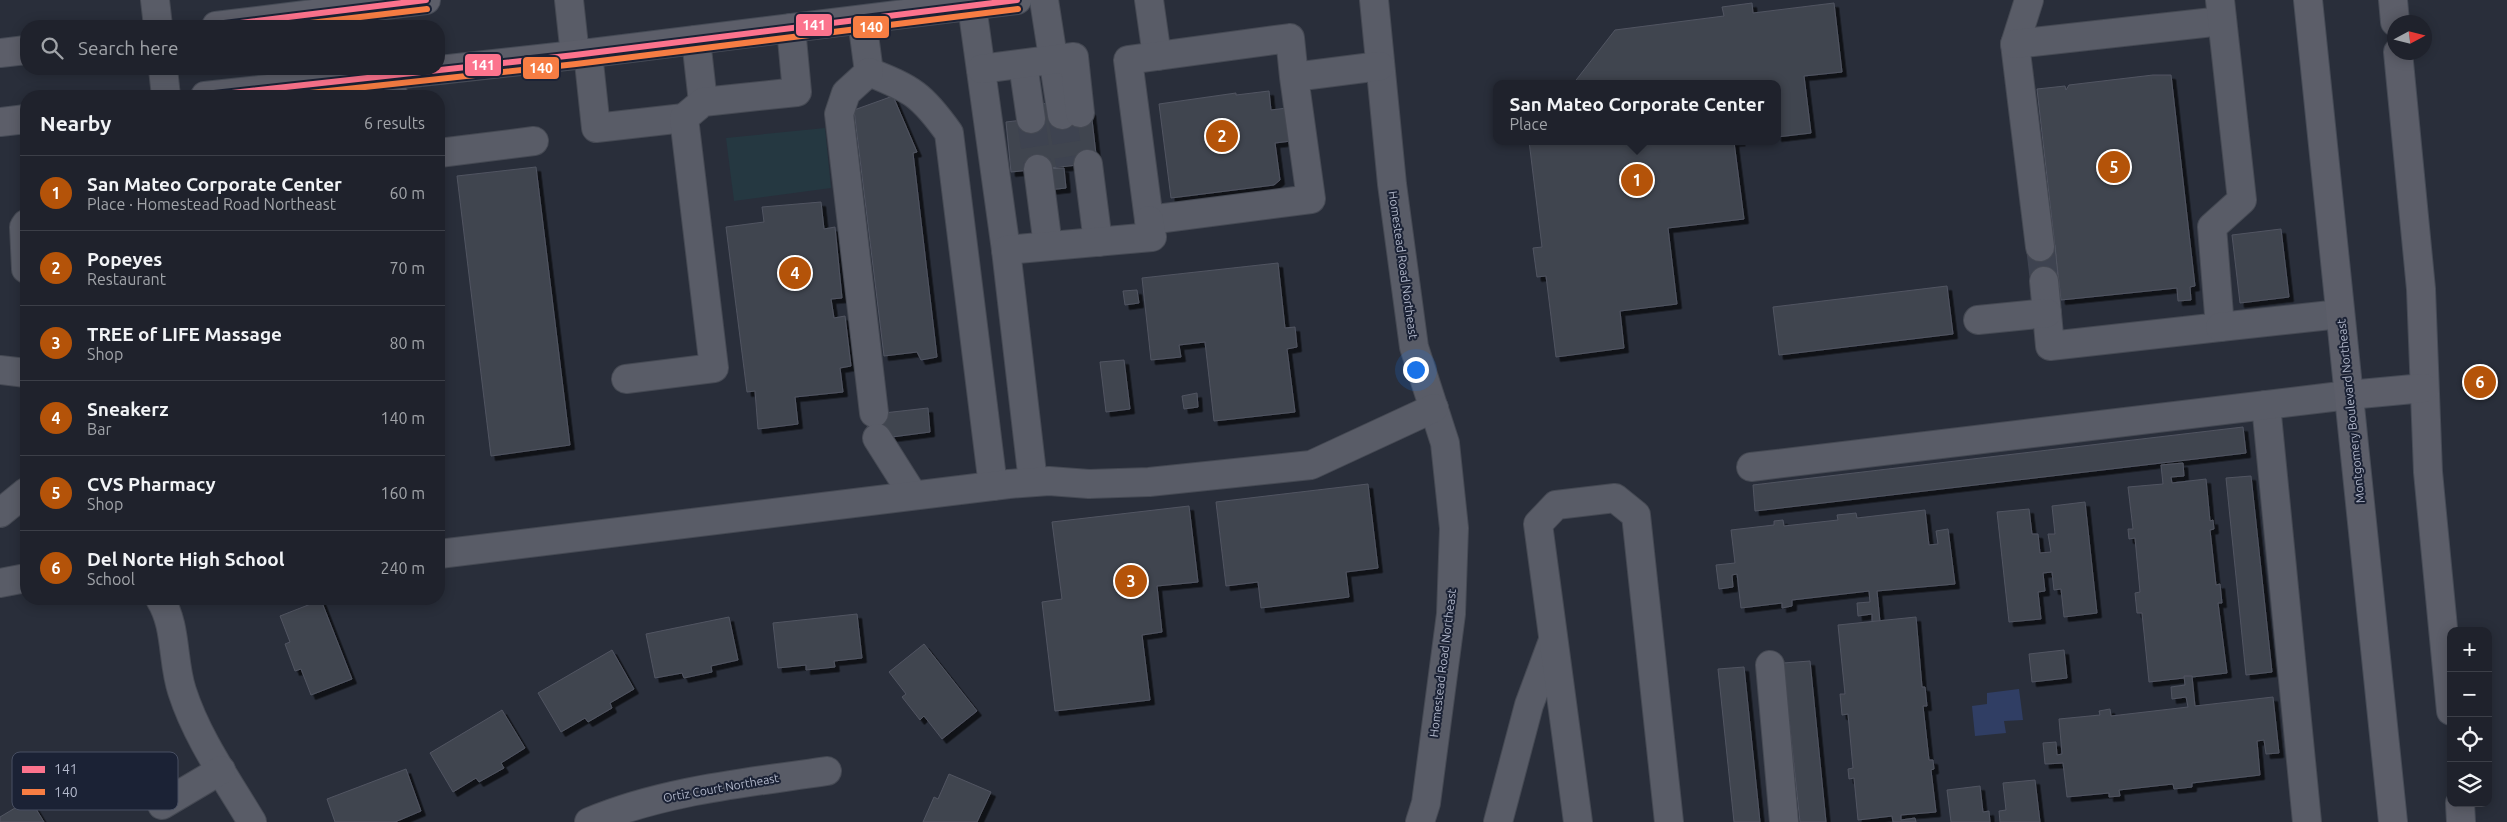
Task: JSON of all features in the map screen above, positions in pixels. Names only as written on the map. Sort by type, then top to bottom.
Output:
[{"type":"main road","points":[[244,20],[301,8],[426,0]]},
{"type":"main road","points":[[317,90],[392,86],[581,54],[1016,0]]},
{"type":"main road","name":"Montgomery Boulevard Northeast","points":[[2308,0],[2394,822]]},
{"type":"main road","points":[[2393,0],[2394,15]]},
{"type":"main road","points":[[0,53],[20,51]]},
{"type":"main road","points":[[2399,60],[2420,288],[2428,472],[2447,672]]},
{"type":"main road","points":[[0,122],[20,120]]},
{"type":"main road","points":[[2349,395],[2424,388]]},
{"type":"main road","points":[[2460,807],[2461,822]]},
{"type":"street","points":[[155,0],[157,20]]},
{"type":"street","points":[[569,0],[596,128],[798,92],[791,28]]},
{"type":"street","points":[[1044,0],[1063,58],[1071,114]]},
{"type":"street","points":[[1149,0],[1157,56]]},
{"type":"street","name":"Homestead Road Northeast","points":[[1374,0],[1392,184],[1414,347],[1445,443],[1449,466],[1454,528],[1452,595],[1426,803],[1420,822]]},
{"type":"street","points":[[2029,0],[2015,44],[2040,247]]},
{"type":"street","points":[[972,6],[1004,66],[1023,120]]},
{"type":"street","points":[[2015,44],[2221,10],[2242,200],[2212,227],[2220,327]]},
{"type":"street","points":[[862,20],[869,72]]},
{"type":"street","points":[[1029,248],[1152,238],[1149,220],[1128,60],[1290,38],[1311,199],[1149,220]]},
{"type":"street","points":[[626,379],[714,368],[696,222],[694,110],[696,40]]},
{"type":"street","points":[[1004,66],[1063,58]]},
{"type":"street","points":[[1004,66],[1029,248]]},
{"type":"street","points":[[1294,77],[1380,66]]},
{"type":"street","points":[[869,72],[904,85],[929,105],[949,133],[993,486]]},
{"type":"street","points":[[869,72],[846,92],[839,114],[875,426],[898,475],[913,495]]},
{"type":"street","points":[[164,75],[165,90]]},
{"type":"street","points":[[445,152],[534,141]]},
{"type":"street","points":[[1079,165],[1089,243]]},
{"type":"street","points":[[1030,170],[1029,248],[1033,482]]},
{"type":"street","points":[[2044,281],[2050,346],[2340,314]]},
{"type":"street","points":[[1978,320],[2047,313]]},
{"type":"street","points":[[0,370],[20,372]]},
{"type":"street","points":[[1751,467],[2349,395]]},
{"type":"street","points":[[2266,405],[2307,822]]},
{"type":"street","points":[[445,553],[993,486],[1049,481],[1089,484],[1149,482],[1311,465],[1434,408]]},
{"type":"street","points":[[0,513],[20,497]]},
{"type":"street","points":[[1578,822],[1538,524],[1556,505],[1615,498],[1636,516],[1669,822]]},
{"type":"street","points":[[0,584],[20,579]]},
{"type":"street","points":[[164,605],[168,611],[181,689],[193,720],[252,822]]},
{"type":"street","points":[[1498,822],[1529,704],[1554,639]]},
{"type":"street","points":[[1770,665],[1784,822]]},
{"type":"street","points":[[178,796],[221,770]]},
{"type":"street","name":"Ortiz Court Northeast","points":[[589,822],[620,809],[678,793],[827,770]]},
{"type":"shaded area","points":[[825,128],[831,188],[734,201],[726,138]]},
{"type":"water","points":[[2019,689],[2023,720],[2004,721],[2006,733],[1975,736],[1972,706],[1987,704],[1987,693]]},
{"type":"building","points":[[1752,3],[1753,13],[1834,3],[1842,72],[1804,76],[1811,133],[1781,137],[1781,80],[1576,80],[1615,30],[1724,16],[1722,7]]},
{"type":"building","points":[[2153,75],[2171,75],[2195,286],[2190,287],[2191,300],[2178,301],[2177,288],[2061,300],[2037,89],[2065,86],[2066,90],[2069,85]]},
{"type":"building","points":[[1269,91],[1271,110],[1287,108],[1291,141],[1275,143],[1280,180],[1274,185],[1171,198],[1159,104],[1236,93],[1236,95]]},
{"type":"building","points":[[893,96],[917,152],[913,153],[937,357],[921,360],[917,352],[884,356],[854,110]]},
{"type":"building","points":[[1055,103],[1091,111],[1097,163],[1011,172],[1006,122],[1031,119],[1039,104]]},
{"type":"building","points":[[1529,145],[1734,145],[1744,219],[1668,228],[1677,304],[1620,311],[1624,348],[1556,357],[1546,276],[1537,277],[1533,248],[1542,247]]},
{"type":"building","points":[[536,167],[570,445],[491,456],[457,176]]},
{"type":"building","points":[[1064,168],[1066,188],[1048,190],[1046,169]]},
{"type":"building","points":[[821,202],[824,229],[835,227],[842,298],[831,299],[834,318],[845,316],[851,366],[840,368],[843,392],[795,397],[798,424],[758,429],[755,391],[747,392],[726,227],[764,222],[762,207]]},
{"type":"building","points":[[2281,229],[2289,297],[2240,303],[2232,235]]},
{"type":"building","points":[[2055,245],[2058,279],[2034,282],[2030,247]]},
{"type":"building","points":[[1278,263],[1285,328],[1295,327],[1297,347],[1287,349],[1295,412],[1214,421],[1205,342],[1179,345],[1181,357],[1151,360],[1142,278]]},
{"type":"building","points":[[1947,286],[1953,334],[1779,355],[1773,307]]},
{"type":"building","points":[[1137,290],[1139,303],[1125,305],[1123,291]]},
{"type":"building","points":[[1124,360],[1130,409],[1106,412],[1100,362]]},
{"type":"building","points":[[1197,393],[1198,407],[1184,409],[1182,396]]},
{"type":"building","points":[[928,408],[930,432],[869,440],[866,415]]},
{"type":"building","points":[[2243,427],[2246,453],[1755,511],[1753,485]]},
{"type":"building","points":[[2183,463],[2184,476],[2171,477],[2172,483],[2206,479],[2210,521],[2213,520],[2214,529],[2210,530],[2216,585],[2220,584],[2222,603],[2218,603],[2227,673],[2149,682],[2142,613],[2137,613],[2135,593],[2140,592],[2135,538],[2129,539],[2128,529],[2133,529],[2128,487],[2163,484],[2161,465]]},
{"type":"building","points":[[2251,476],[2272,672],[2246,675],[2226,478]]},
{"type":"building","points":[[1368,484],[1378,568],[1346,572],[1349,597],[1261,608],[1258,582],[1226,586],[1216,502]]},
{"type":"building","points":[[2085,502],[2097,613],[2064,617],[2061,589],[2054,590],[2052,572],[2043,573],[2045,591],[2038,592],[2041,619],[2009,622],[1997,512],[2029,509],[2032,534],[2038,534],[2040,553],[2051,552],[2048,534],[2055,534],[2052,506]]},
{"type":"building","points":[[1189,506],[1198,582],[1157,586],[1162,632],[1142,635],[1150,700],[1055,711],[1042,602],[1062,599],[1052,522]]},
{"type":"building","points":[[1925,510],[1929,545],[1938,544],[1936,531],[1948,529],[1955,584],[1877,591],[1880,622],[1872,623],[1872,614],[1858,616],[1857,603],[1870,602],[1869,591],[1792,600],[1792,606],[1782,608],[1782,603],[1741,608],[1737,574],[1732,575],[1733,587],[1719,589],[1716,565],[1735,563],[1731,530],[1774,525],[1774,521],[1783,520],[1784,526],[1838,520],[1837,515],[1856,513],[1857,518]]},
{"type":"building","points":[[308,605],[323,605],[352,679],[311,695],[301,669],[295,671],[285,644],[290,642],[280,616]]},
{"type":"building","points":[[857,614],[862,658],[834,661],[835,667],[806,670],[806,665],[778,668],[773,623]]},
{"type":"building","points":[[729,617],[738,660],[711,666],[712,672],[684,678],[682,673],[655,678],[646,634]]},
{"type":"building","points":[[1916,617],[1922,687],[1925,687],[1927,706],[1923,706],[1929,760],[1933,760],[1934,769],[1931,770],[1936,812],[1901,815],[1901,820],[1915,818],[1916,822],[1893,822],[1892,816],[1858,820],[1854,778],[1849,779],[1848,769],[1853,768],[1848,714],[1842,715],[1840,694],[1845,694],[1838,625]]},
{"type":"building","points":[[924,644],[977,711],[942,739],[924,716],[920,720],[902,697],[906,694],[889,672]]},
{"type":"building","points":[[612,650],[634,689],[610,703],[612,708],[588,722],[585,718],[561,732],[538,693]]},
{"type":"building","points":[[2064,650],[2067,678],[2032,682],[2029,654]]},
{"type":"building","points":[[1810,661],[1826,822],[1800,822],[1783,663]]},
{"type":"building","points":[[1744,667],[1760,822],[1734,822],[1718,669]]},
{"type":"building","points":[[2184,676],[2192,676],[2195,706],[2273,697],[2279,753],[2266,754],[2264,740],[2257,741],[2260,775],[2192,783],[2192,787],[2174,789],[2173,784],[2119,790],[2120,796],[2109,797],[2109,793],[2067,797],[2063,763],[2045,764],[2043,743],[2056,742],[2057,755],[2062,754],[2059,719],[2100,715],[2099,711],[2110,709],[2111,716],[2188,707],[2186,697],[2172,699],[2171,687],[2185,685]]},
{"type":"building","points":[[502,710],[525,748],[501,763],[504,768],[479,782],[476,778],[453,792],[430,753]]},
{"type":"building","points":[[406,769],[421,811],[395,822],[335,822],[327,799]]},
{"type":"building","points":[[949,774],[991,792],[977,822],[923,822],[934,797],[938,799]]},
{"type":"building","points":[[2035,780],[2040,822],[2000,822],[1999,811],[2006,810],[2003,783]]},
{"type":"building","points":[[1980,786],[1983,812],[1989,811],[1990,822],[1951,822],[1947,790]]},
{"type":"building","points":[[12,810],[37,810],[44,822],[0,822],[0,817]]},
{"type":"tunnel","points":[[1062,115],[1070,165]]},
{"type":"tunnel","points":[[1031,119],[1038,169]]},
{"type":"tunnel","points":[[2040,247],[2044,281]]},
{"type":"transit line","name":"141","points":[[264,20],[426,0]]},
{"type":"transit line","name":"141","points":[[445,69],[1017,0]]},
{"type":"transit line","name":"140","points":[[335,20],[427,9]]},
{"type":"transit line","name":"140","points":[[337,90],[576,64],[1018,9]]},
{"type":"transit line","name":"141","points":[[259,90],[395,75]]},
{"type":"place","name":"Popeyes","points":[[1222,136]]},
{"type":"place","name":"CVS Pharmacy","points":[[2114,167]]},
{"type":"place","name":"San Mateo Corporate Center","points":[[1637,180]]},
{"type":"place","name":"Sneakerz","points":[[795,273]]},
{"type":"place","name":"Del Norte High School","points":[[2480,382]]},
{"type":"place","name":"TREE of LIFE Massage","points":[[1131,581]]}]
